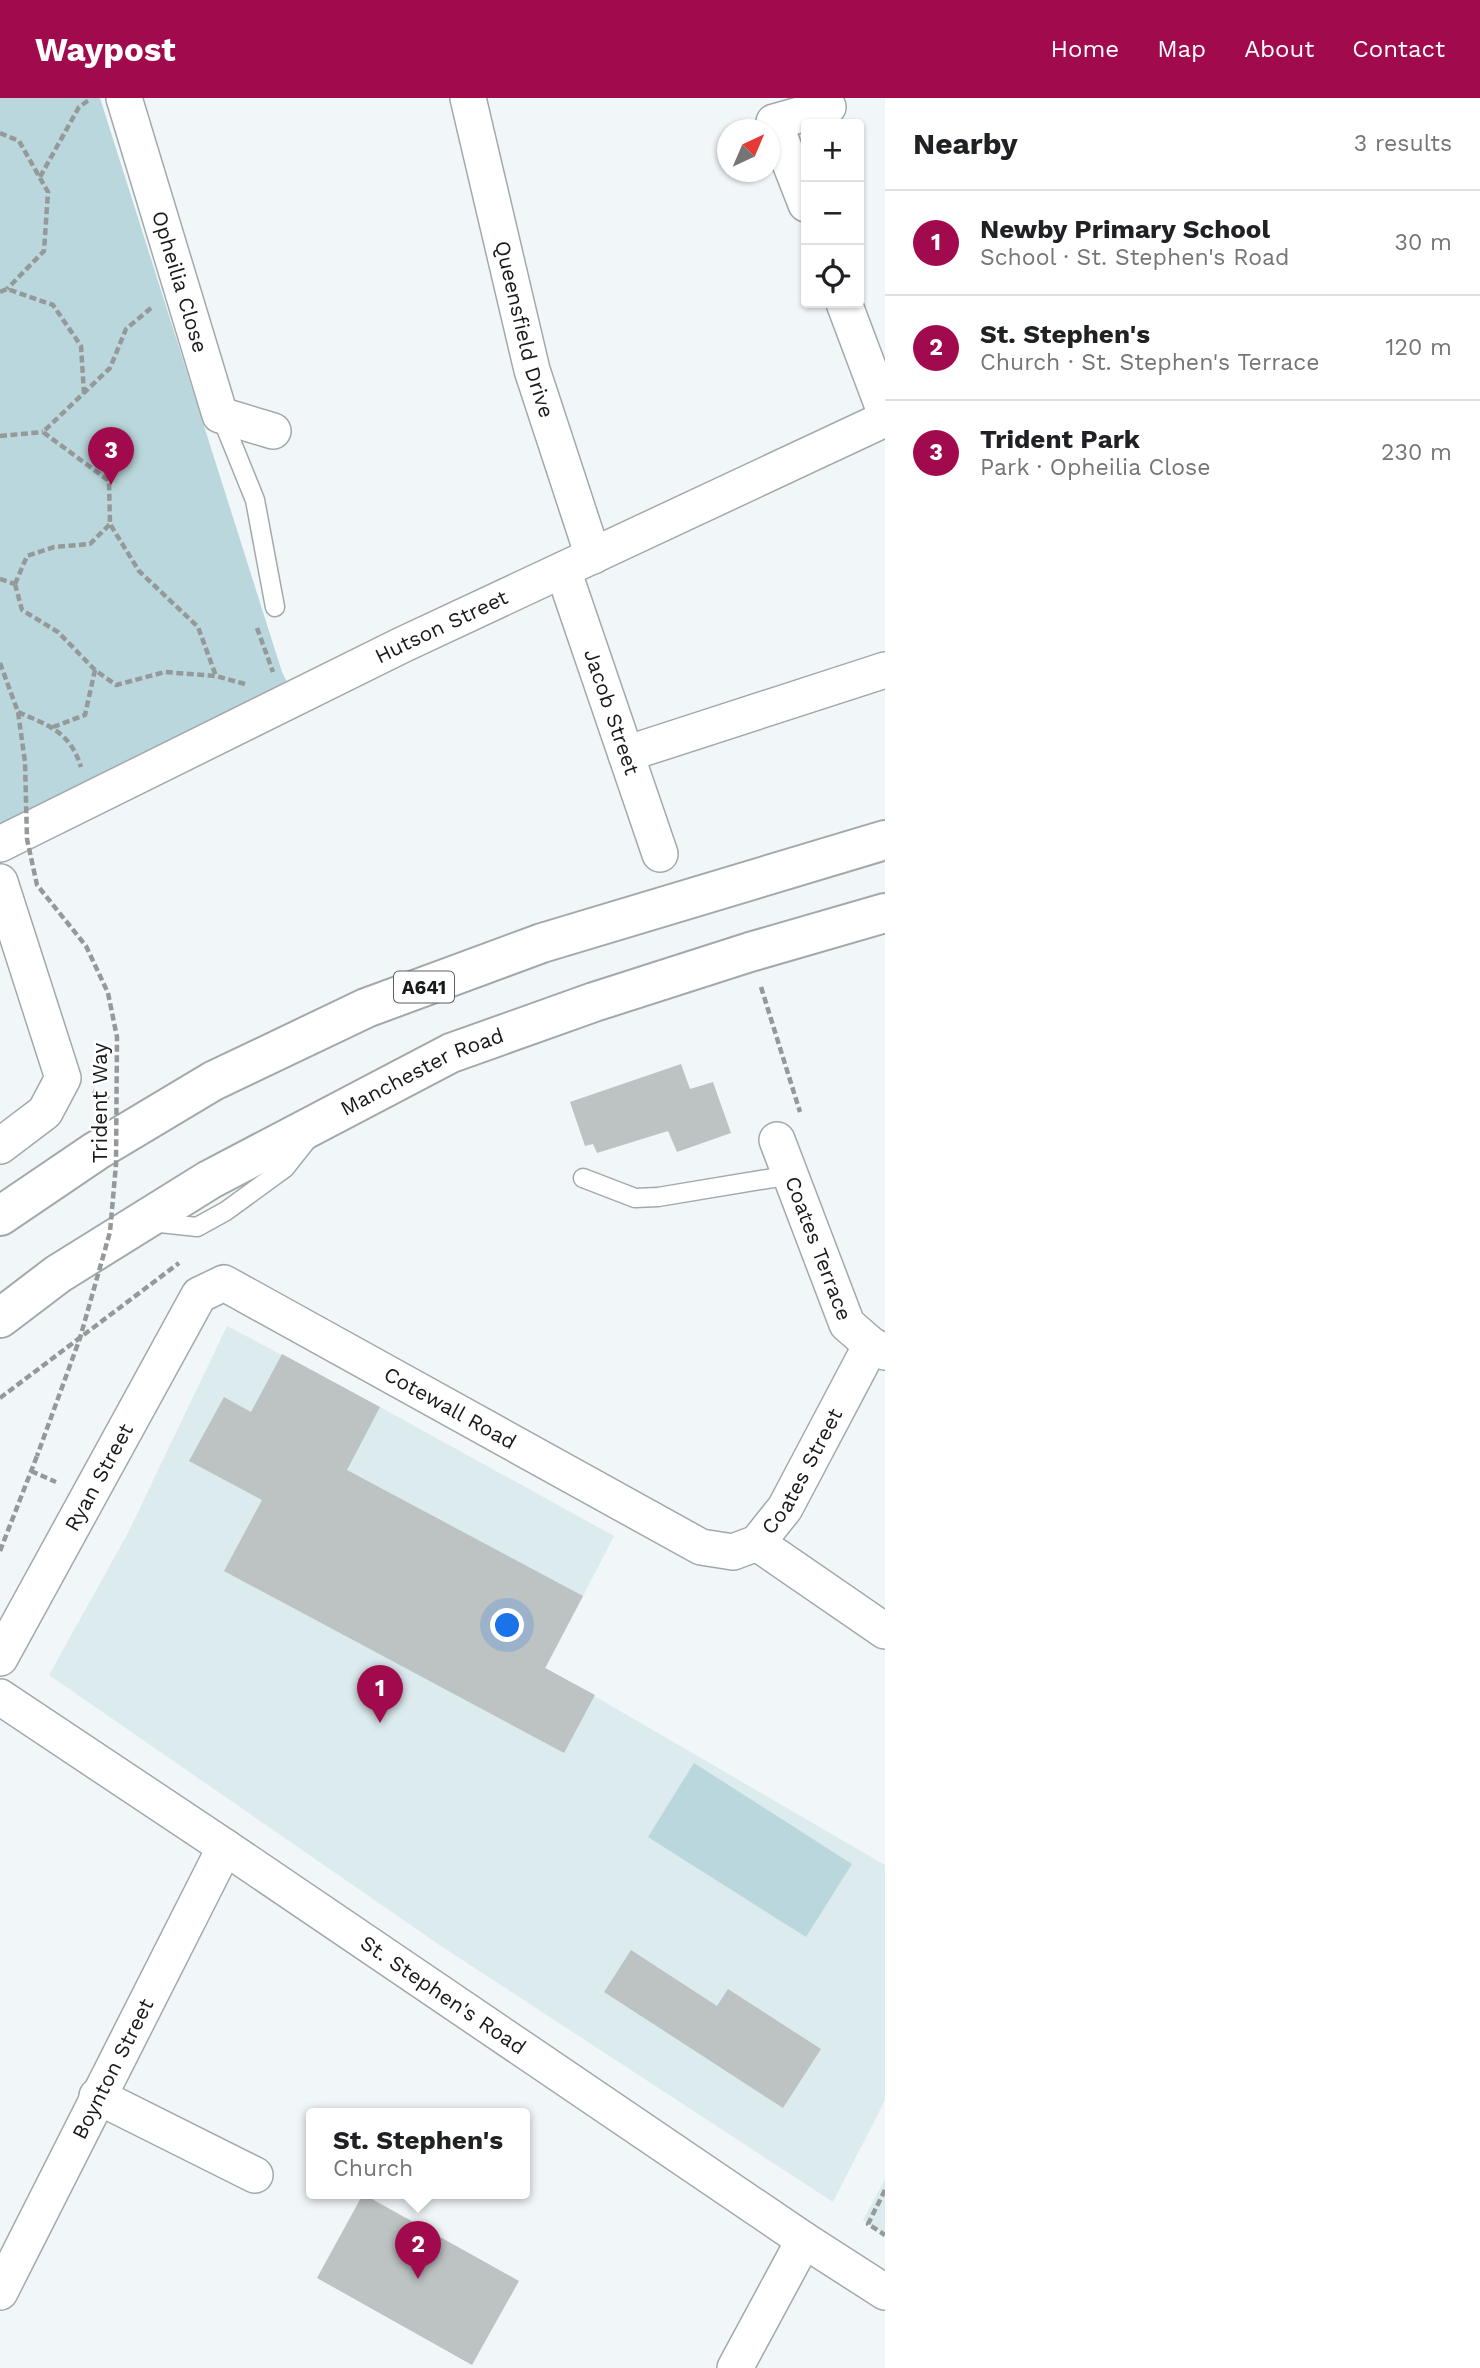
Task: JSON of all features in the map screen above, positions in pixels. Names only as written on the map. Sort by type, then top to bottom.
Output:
[{"type":"main road","name":"A641","points":[[0,1216],[96,1151],[213,1082],[366,1008],[542,943],[885,840]]},
{"type":"main road","name":"Manchester Road","points":[[0,1318],[58,1274],[209,1180],[325,1117],[452,1053],[594,1002],[750,952],[885,913]]},
{"type":"street","name":"Opheilia Close","points":[[124,98],[220,415]]},
{"type":"street","name":"Queensfield Drive","points":[[468,98],[578,563]]},
{"type":"street","points":[[801,191],[774,122],[828,107]]},
{"type":"street","points":[[846,308],[885,412]]},
{"type":"street","points":[[220,415],[273,431]]},
{"type":"street","name":"Hutson Street","points":[[0,844],[390,651],[885,419]]},
{"type":"street","name":"Jacob Street","points":[[578,563],[625,754],[660,854]]},
{"type":"street","points":[[625,754],[885,670]]},
{"type":"street","points":[[0,882],[64,1078],[46,1112],[0,1146]]},
{"type":"street","name":"Coates Terrace","points":[[790,1131],[791,1175],[847,1324],[878,1349]]},
{"type":"street","name":"Cotewall Road","points":[[199,1295],[224,1283],[701,1547]]},
{"type":"street","name":"Ryan Street","points":[[0,1658],[199,1295]]},
{"type":"street","name":"Coates Street","points":[[701,1547],[733,1552],[757,1543],[785,1508],[878,1349]]},
{"type":"street","points":[[757,1543],[885,1631]]},
{"type":"street","name":"St. Stephen's Road","points":[[0,1697],[804,2240],[885,2291]]},
{"type":"street","name":"Boynton Street","points":[[0,2292],[225,1847]]},
{"type":"street","points":[[97,2096],[256,2175]]},
{"type":"street","points":[[735,2368],[804,2240]]},
{"type":"lane","points":[[220,415],[255,500],[275,607]]},
{"type":"lane","points":[[583,1178],[635,1198],[659,1197],[791,1175]]},
{"type":"path","points":[[39,178],[79,107],[92,98]]},
{"type":"path","points":[[0,133],[19,141],[48,192],[44,251],[7,289],[0,292]]},
{"type":"path","points":[[7,289],[52,304],[81,346],[84,395]]},
{"type":"path","points":[[0,436],[43,432],[110,368],[127,329],[154,305]]},
{"type":"path","points":[[43,432],[109,481],[110,524],[139,571],[198,626],[216,676],[165,672],[116,685],[95,670],[58,632],[22,610],[15,584],[27,556],[54,547],[90,544],[110,524]]},
{"type":"path","points":[[0,579],[15,584]]},
{"type":"path","points":[[275,607],[253,615],[276,680]]},
{"type":"path","name":"Trident Way","points":[[0,663],[18,712],[26,762],[26,839],[37,885],[86,946],[108,993],[117,1037],[116,1164],[110,1232],[80,1338],[0,1551]]},
{"type":"path","points":[[52,727],[85,715],[95,670]]},
{"type":"path","points":[[18,712],[52,727],[75,748],[82,770]]},
{"type":"path","points":[[750,952],[790,1131]]},
{"type":"path","points":[[0,1398],[179,1262],[199,1295]]},
{"type":"path","points":[[885,2190],[868,2224],[885,2235]]},
{"type":"shaded area","points":[[0,98],[100,98],[282,672],[295,699],[0,844]]},
{"type":"shaded area","points":[[227,1326],[614,1536],[546,1668],[885,1865],[885,2100],[833,2202],[441,1946],[49,1675],[128,1533]]},
{"type":"shaded area","points":[[694,1763],[852,1864],[806,1937],[648,1837]]},
{"type":"shaded area","points":[[885,2179],[885,2235],[863,2220]]},
{"type":"building","points":[[681,1064],[690,1089],[713,1082],[731,1133],[677,1152],[668,1131],[597,1153],[593,1144],[585,1146],[570,1102]]},
{"type":"building","points":[[282,1354],[380,1407],[347,1470],[583,1596],[545,1668],[595,1695],[564,1753],[224,1571],[262,1500],[189,1461],[224,1397],[251,1412]]},
{"type":"building","points":[[631,1950],[717,2006],[728,1989],[821,2049],[783,2108],[604,1992]]},
{"type":"building","points":[[360,2199],[372,2199],[519,2281],[472,2365],[317,2278]]},
{"type":"place","name":"Trident Park","points":[[111,485]]},
{"type":"place","name":"Newby Primary School","points":[[380,1723]]},
{"type":"place","name":"St. Stephen's","points":[[418,2279]]}]
